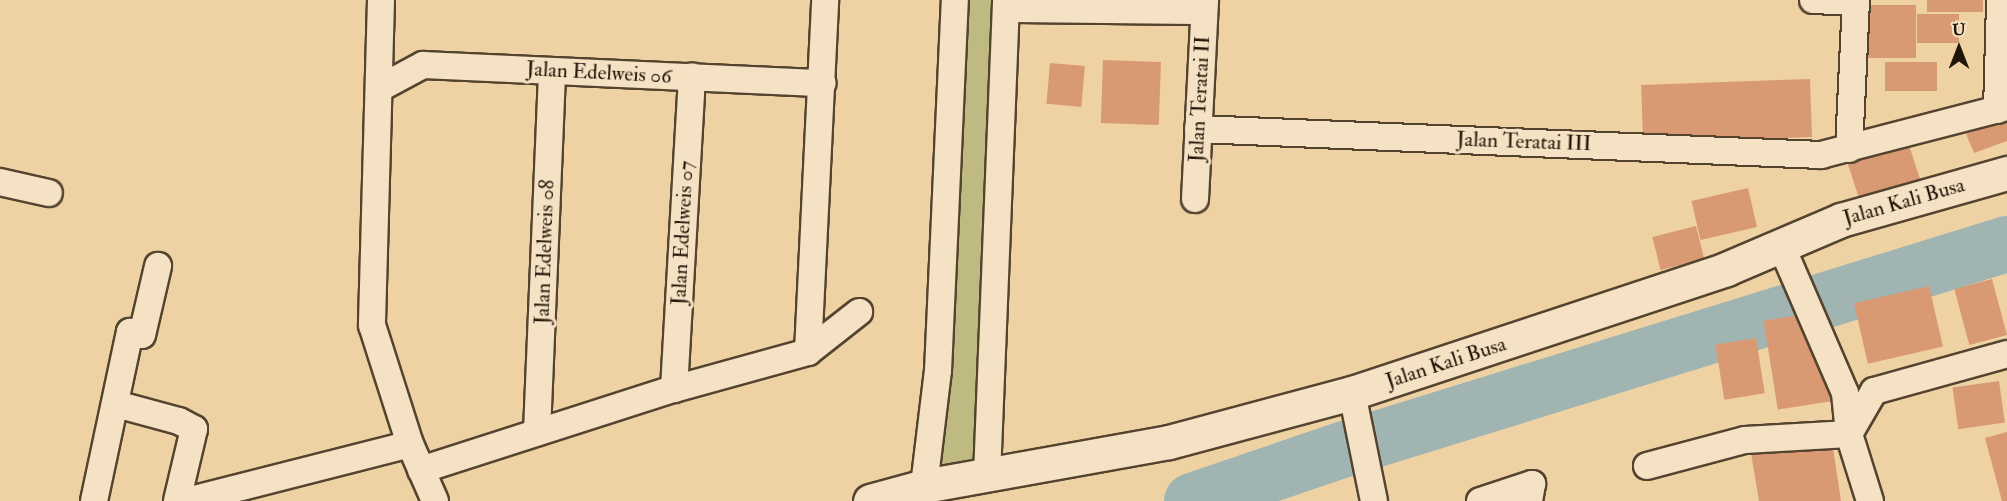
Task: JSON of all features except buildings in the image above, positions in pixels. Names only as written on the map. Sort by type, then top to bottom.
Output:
[{"type":"street","points":[[808,352],[825,0]]},
{"type":"street","points":[[924,486],[939,371],[955,0]]},
{"type":"street","points":[[1814,0],[1856,1],[1850,149]]},
{"type":"street","points":[[2000,0],[2002,109]]},
{"type":"street","points":[[375,2],[382,87],[372,325],[410,444],[435,501]]},
{"type":"street","points":[[987,476],[1006,5],[1204,6]]},
{"type":"street","name":"Jalan Teratai II","points":[[1195,199],[1204,6]]},
{"type":"street","name":"Jalan Edelweis 06","points":[[382,87],[423,65],[822,83]]},
{"type":"street","name":"Jalan Edelweis 08","points":[[537,432],[552,71]]},
{"type":"street","name":"Jalan Edelweis 07","points":[[674,389],[692,77]]},
{"type":"street","name":"Jalan Teratai III","points":[[1198,129],[1821,155],[2002,109]]},
{"type":"street","name":"Jalan Kali Busa","points":[[870,501],[924,486],[1169,442],[1352,393],[1576,322],[1726,269],[1841,220],[2007,173]]},
{"type":"street","points":[[0,182],[50,193]]},
{"type":"street","points":[[1781,245],[1845,393],[1849,434],[1870,501]]},
{"type":"street","points":[[94,501],[130,332],[142,335],[158,266]]},
{"type":"street","points":[[421,470],[674,389],[808,352],[859,312]]},
{"type":"street","points":[[1849,434],[1874,391],[2007,354]]},
{"type":"street","points":[[1352,393],[1374,501]]},
{"type":"street","points":[[116,404],[179,421],[194,429],[177,501]]},
{"type":"street","points":[[1647,466],[1745,440],[1849,434]]},
{"type":"street","points":[[187,501],[410,444]]},
{"type":"street","points":[[1480,501],[1532,484],[1529,501]]},
{"type":"shaded area","points":[[955,0],[1006,0],[987,476],[924,486]]},
{"type":"waterway","points":[[1192,501],[1345,449],[2007,244]]}]
